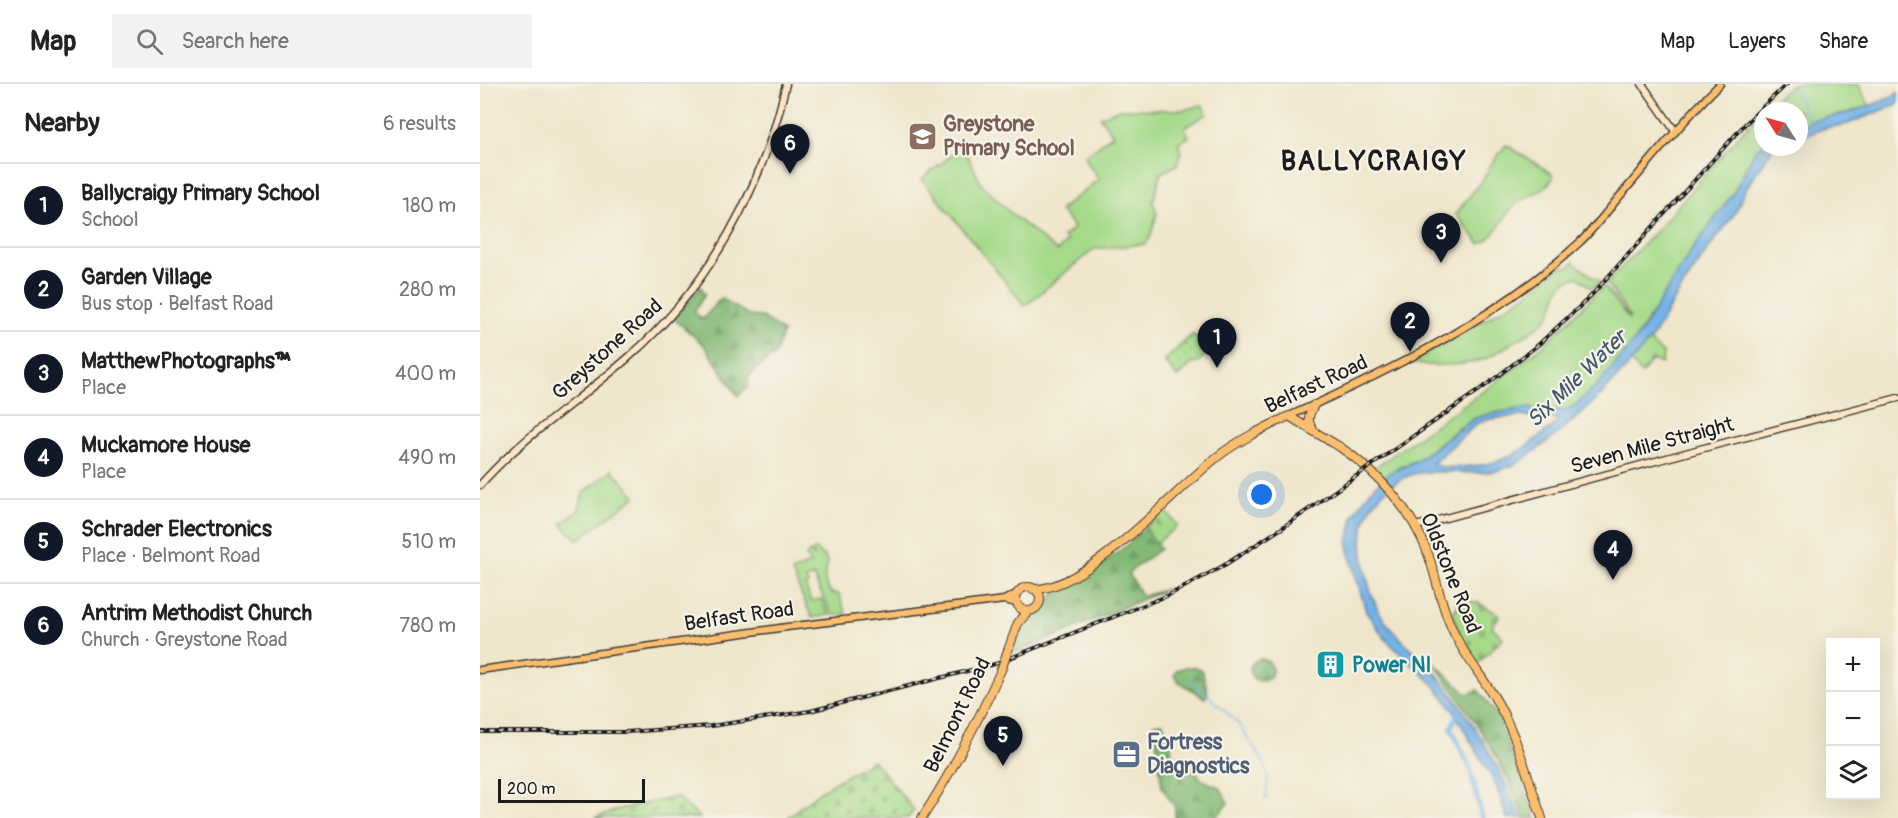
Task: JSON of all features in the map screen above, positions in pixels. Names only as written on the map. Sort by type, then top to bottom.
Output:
[{"type":"highway","points":[[1313,431],[1308,417],[1314,405]]},
{"type":"highway","name":"Oldstone Road","points":[[1289,416],[1342,449],[1374,475],[1392,494],[1416,526],[1454,634],[1509,723],[1521,752],[1542,818]]},
{"type":"highway","name":"Belfast Road","points":[[1039,602],[1052,588],[1107,555],[1219,456],[1251,435],[1289,416]]},
{"type":"highway","points":[[1023,588],[1033,589],[1038,594],[1039,602],[1034,609],[1023,610],[1017,604],[1018,593],[1023,588]]},
{"type":"highway","name":"Belfast Road","points":[[1033,589],[1052,588]]},
{"type":"highway","name":"Belmont Road","points":[[1017,604],[1018,623]]},
{"type":"highway","name":"Belmont Road","points":[[922,818],[948,778],[976,726],[1001,670],[1018,623],[1029,611]]},
{"type":"main road","name":"Greystone Road","points":[[480,485],[513,452],[630,356],[670,316],[699,280],[728,235],[750,192],[770,143],[786,84]]},
{"type":"main road","points":[[1642,84],[1675,131]]},
{"type":"main road","name":"Belfast Road","points":[[1289,416],[1387,370],[1477,319],[1535,281],[1582,239],[1675,131],[1720,84]]},
{"type":"main road","name":"Seven Mile Straight","points":[[1416,526],[1898,398]]},
{"type":"main road","name":"Belfast Road","points":[[480,670],[787,627],[1004,600],[1018,593]]},
{"type":"main road","name":"Belfast Road","points":[[1004,600],[1017,604]]},
{"type":"green space","points":[[1791,84],[1858,84],[1870,106],[1808,122],[1808,102],[1772,102]]},
{"type":"green space","points":[[1202,105],[1207,114],[1185,127],[1189,137],[1178,143],[1181,151],[1177,165],[1161,173],[1153,202],[1157,213],[1150,238],[1144,244],[1094,249],[1025,306],[922,179],[963,146],[981,184],[1015,217],[1057,251],[1067,241],[1063,237],[1074,228],[1060,210],[1099,179],[1084,157],[1113,134],[1100,117],[1119,109],[1183,110]]},
{"type":"green space","points":[[1754,119],[1754,153],[1734,192],[1689,255],[1628,350],[1576,405],[1560,411],[1525,408],[1495,413],[1459,428],[1417,460],[1400,467],[1384,478],[1373,469],[1509,373],[1546,343],[1604,286],[1629,319],[1607,283],[1658,229]]},
{"type":"green space","points":[[1506,145],[1551,173],[1553,178],[1540,191],[1515,205],[1495,232],[1480,244],[1456,214]]},
{"type":"green space","points":[[1573,262],[1600,282],[1592,288],[1578,277],[1563,284],[1559,288],[1547,318],[1524,336],[1481,360],[1439,365],[1411,363],[1520,299],[1563,264],[1564,268],[1571,266]]},
{"type":"green space","points":[[700,286],[705,294],[694,312],[703,319],[721,298],[750,316],[762,317],[783,332],[775,355],[758,367],[748,378],[748,387],[738,396],[704,345],[674,319]]},
{"type":"green space","points":[[1193,334],[1210,351],[1177,377],[1164,361]]},
{"type":"green space","points":[[1649,341],[1663,353],[1662,364],[1652,360],[1642,374],[1631,362]]},
{"type":"green space","points":[[612,470],[636,496],[578,540],[561,524],[579,510],[583,493]]},
{"type":"green space","points":[[1164,509],[1178,526],[1156,543],[1145,528]]},
{"type":"green space","points":[[1145,528],[1160,549],[1128,573],[1142,596],[1167,589],[1013,654],[1028,619],[1059,589],[1100,566]]},
{"type":"green space","points":[[815,549],[822,556],[824,555],[828,564],[824,576],[825,583],[831,593],[839,594],[846,614],[832,615],[813,576],[806,579],[808,584],[805,586],[811,601],[821,599],[829,615],[812,618],[792,572],[811,563],[806,556],[810,552],[815,557],[812,552]]},
{"type":"green space","points":[[1462,599],[1478,603],[1500,615],[1492,627],[1503,638],[1478,663],[1460,635],[1453,612]]},
{"type":"green space","points":[[1261,659],[1269,662],[1272,670],[1269,678],[1261,681],[1253,678],[1250,670],[1253,662]]},
{"type":"green space","points":[[1434,663],[1467,694],[1478,690],[1497,715],[1536,818],[1523,818],[1496,756]]},
{"type":"green space","points":[[1185,667],[1202,670],[1208,693],[1205,698],[1179,682],[1174,676],[1177,670]]},
{"type":"green space","points":[[1163,723],[1171,746],[1172,758],[1184,756],[1202,780],[1220,787],[1228,803],[1216,818],[1175,818],[1175,807],[1162,787],[1154,724]]},
{"type":"green space","points":[[873,760],[914,810],[908,818],[787,818],[820,791]]},
{"type":"green space","points":[[677,797],[700,818],[595,818],[623,808]]},
{"type":"water","points":[[1898,92],[1898,104],[1848,124],[1825,128],[1808,135],[1808,122],[1844,114]]},
{"type":"water","points":[[1754,153],[1754,156],[1768,156],[1743,194],[1736,211],[1700,261],[1653,336],[1593,402],[1560,432],[1524,459],[1499,470],[1473,473],[1433,472],[1404,478],[1379,497],[1365,520],[1362,546],[1366,574],[1375,604],[1390,627],[1438,676],[1474,726],[1504,780],[1520,818],[1507,818],[1496,785],[1451,707],[1434,685],[1386,640],[1366,612],[1348,544],[1353,516],[1370,491],[1389,473],[1418,460],[1475,418],[1526,408],[1565,410],[1576,405],[1600,382],[1637,338],[1690,253],[1734,192]],"holes":[[[1519,416],[1556,419],[1557,423],[1533,442],[1500,460],[1487,464],[1450,468],[1433,463],[1478,423]]]},
{"type":"waterway","points":[[1793,87],[1809,121]]},
{"type":"waterway","points":[[1191,680],[1237,722],[1263,761],[1268,776],[1266,799]]},
{"type":"waterway","points":[[1459,711],[1451,728],[1470,768],[1482,818]]},
{"type":"railway","points":[[480,732],[626,732],[711,726],[810,711],[995,664],[1169,595],[1223,566],[1282,528],[1485,386],[1539,344],[1589,298],[1745,124],[1787,84]]},
{"type":"place","name":"Greystone Primary School","points":[[922,136]]},
{"type":"place","name":"Antrim Methodist Church","points":[[790,174]]},
{"type":"place","name":"MatthewPhotographs™","points":[[1441,263]]},
{"type":"place","name":"Garden Village","points":[[1410,352]]},
{"type":"place","name":"Ballycraigy Primary School","points":[[1217,368]]},
{"type":"place","name":"Muckamore House","points":[[1613,580]]},
{"type":"place","name":"Power NI","points":[[1331,665]]},
{"type":"place","name":"Fortress Diagnostics","points":[[1126,754]]},
{"type":"place","name":"Schrader Electronics","points":[[1003,766]]},
{"type":"district","name":"BALLYCRAIGY","points":[[1374,161]]},
{"type":"water label","name":"Six Mile Water","points":[[1576,378]]}]
